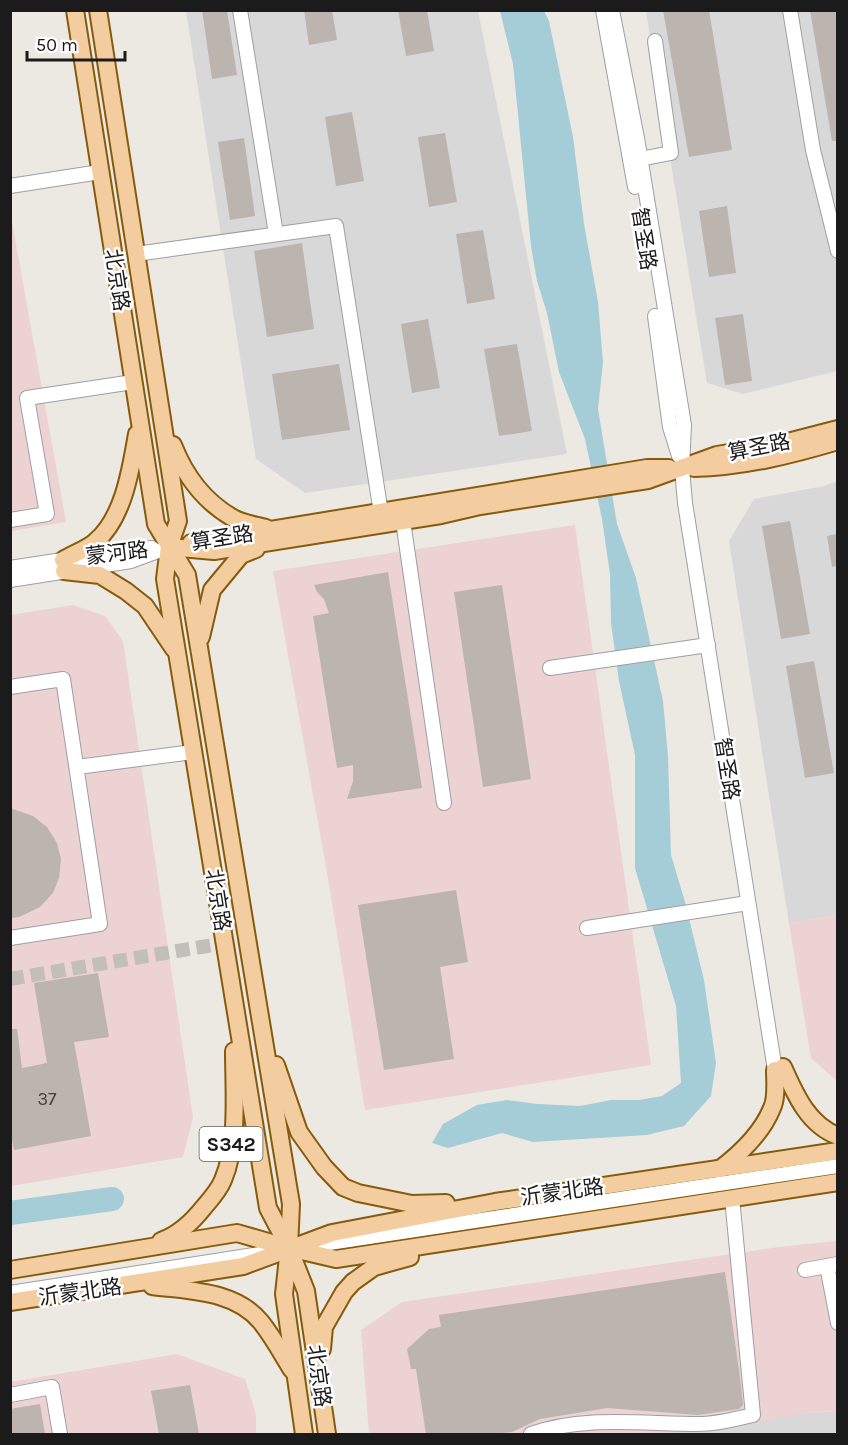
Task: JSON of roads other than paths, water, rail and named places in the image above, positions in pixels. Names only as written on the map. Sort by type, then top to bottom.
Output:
[{"type":"main road","name":"北京路","points":[[75,10],[156,524],[187,575],[291,1204],[284,1294],[304,1434]]},
{"type":"main road","name":"北京路","points":[[98,10],[178,521],[169,547],[165,579],[177,654],[268,1208],[289,1248],[306,1291],[327,1434]]},
{"type":"main road","points":[[162,415],[180,462],[195,486],[235,520],[274,536]]},
{"type":"main road","points":[[63,566],[95,542],[111,522],[129,479],[140,421]]},
{"type":"main road","name":"算圣路","points":[[682,468],[717,455],[776,445],[837,429]]},
{"type":"main road","name":"算圣路","points":[[169,547],[403,521],[622,478],[647,468],[718,468],[778,457],[837,441]]},
{"type":"main road","name":"算圣路","points":[[274,536],[478,494],[581,485]]},
{"type":"main road","points":[[199,647],[212,590],[241,555],[274,536]]},
{"type":"main road","points":[[63,566],[100,575],[126,591],[145,606],[177,654]]},
{"type":"main road","name":"S342","points":[[143,1248],[169,1238],[196,1218],[222,1183],[228,1167],[234,1124],[234,999]]},
{"type":"main road","points":[[260,1016],[299,1132],[324,1167],[343,1187],[376,1198],[412,1204],[495,1202]]},
{"type":"main road","points":[[779,1069],[797,1100],[819,1125],[837,1136]]},
{"type":"main road","points":[[720,1169],[739,1154],[754,1137],[773,1106],[779,1069]]},
{"type":"main road","name":"沂蒙北路","points":[[10,1302],[243,1266],[332,1233],[495,1202],[837,1151]]},
{"type":"main road","name":"沂蒙北路","points":[[10,1270],[237,1233],[336,1259],[837,1182]]},
{"type":"main road","points":[[320,1386],[324,1327],[344,1292],[353,1282],[374,1267],[482,1238]]},
{"type":"main road","points":[[133,1284],[230,1298],[260,1321],[296,1377]]},
{"type":"street","points":[[240,10],[276,234]]},
{"type":"street","name":"智圣路","points":[[603,10],[636,190],[670,427],[698,524],[779,1069]]},
{"type":"street","name":"智圣路","points":[[612,10],[640,159],[684,425],[682,468],[685,503],[748,903],[779,1069]]},
{"type":"street","points":[[790,10],[813,150],[837,252]]},
{"type":"street","points":[[640,159],[671,153],[655,41]]},
{"type":"street","points":[[10,186],[100,172]]},
{"type":"street","points":[[136,254],[336,226],[381,513]]},
{"type":"street","points":[[10,520],[47,514],[27,398],[133,382]]},
{"type":"street","points":[[403,521],[444,803]]},
{"type":"street","name":"蒙河路","points":[[10,580],[128,550],[169,547]]},
{"type":"street","name":"蒙河路","points":[[10,568],[63,566]]},
{"type":"street","points":[[550,668],[708,645]]},
{"type":"street","points":[[10,687],[63,679],[100,924],[10,938]]},
{"type":"street","points":[[77,767],[193,752]]},
{"type":"street","points":[[587,928],[748,903]]},
{"type":"street","points":[[10,1293],[241,1258],[289,1248],[837,1166]]},
{"type":"street","points":[[531,1434],[542,1430],[586,1424],[623,1421],[700,1424],[753,1415],[732,1198]]},
{"type":"street","points":[[805,1270],[832,1265],[837,1323]]},
{"type":"street","points":[[10,1395],[52,1387],[60,1434]]},
{"type":"water","points":[[500,11],[544,11],[549,21],[573,137],[584,224],[598,302],[603,362],[598,409],[617,524],[636,578],[663,701],[668,756],[671,855],[704,980],[716,1063],[711,1096],[684,1126],[647,1135],[533,1142],[502,1133],[448,1148],[432,1143],[443,1124],[477,1105],[507,1100],[580,1106],[611,1100],[639,1100],[662,1096],[681,1083],[676,1006],[635,868],[635,755],[619,681],[611,623],[610,574],[602,519],[585,439],[559,372],[547,313],[537,281],[531,246],[513,64]]},
{"type":"waterway","points":[[10,1213],[112,1199]]},
{"type":"tunnel","points":[[10,979],[225,943]]}]
